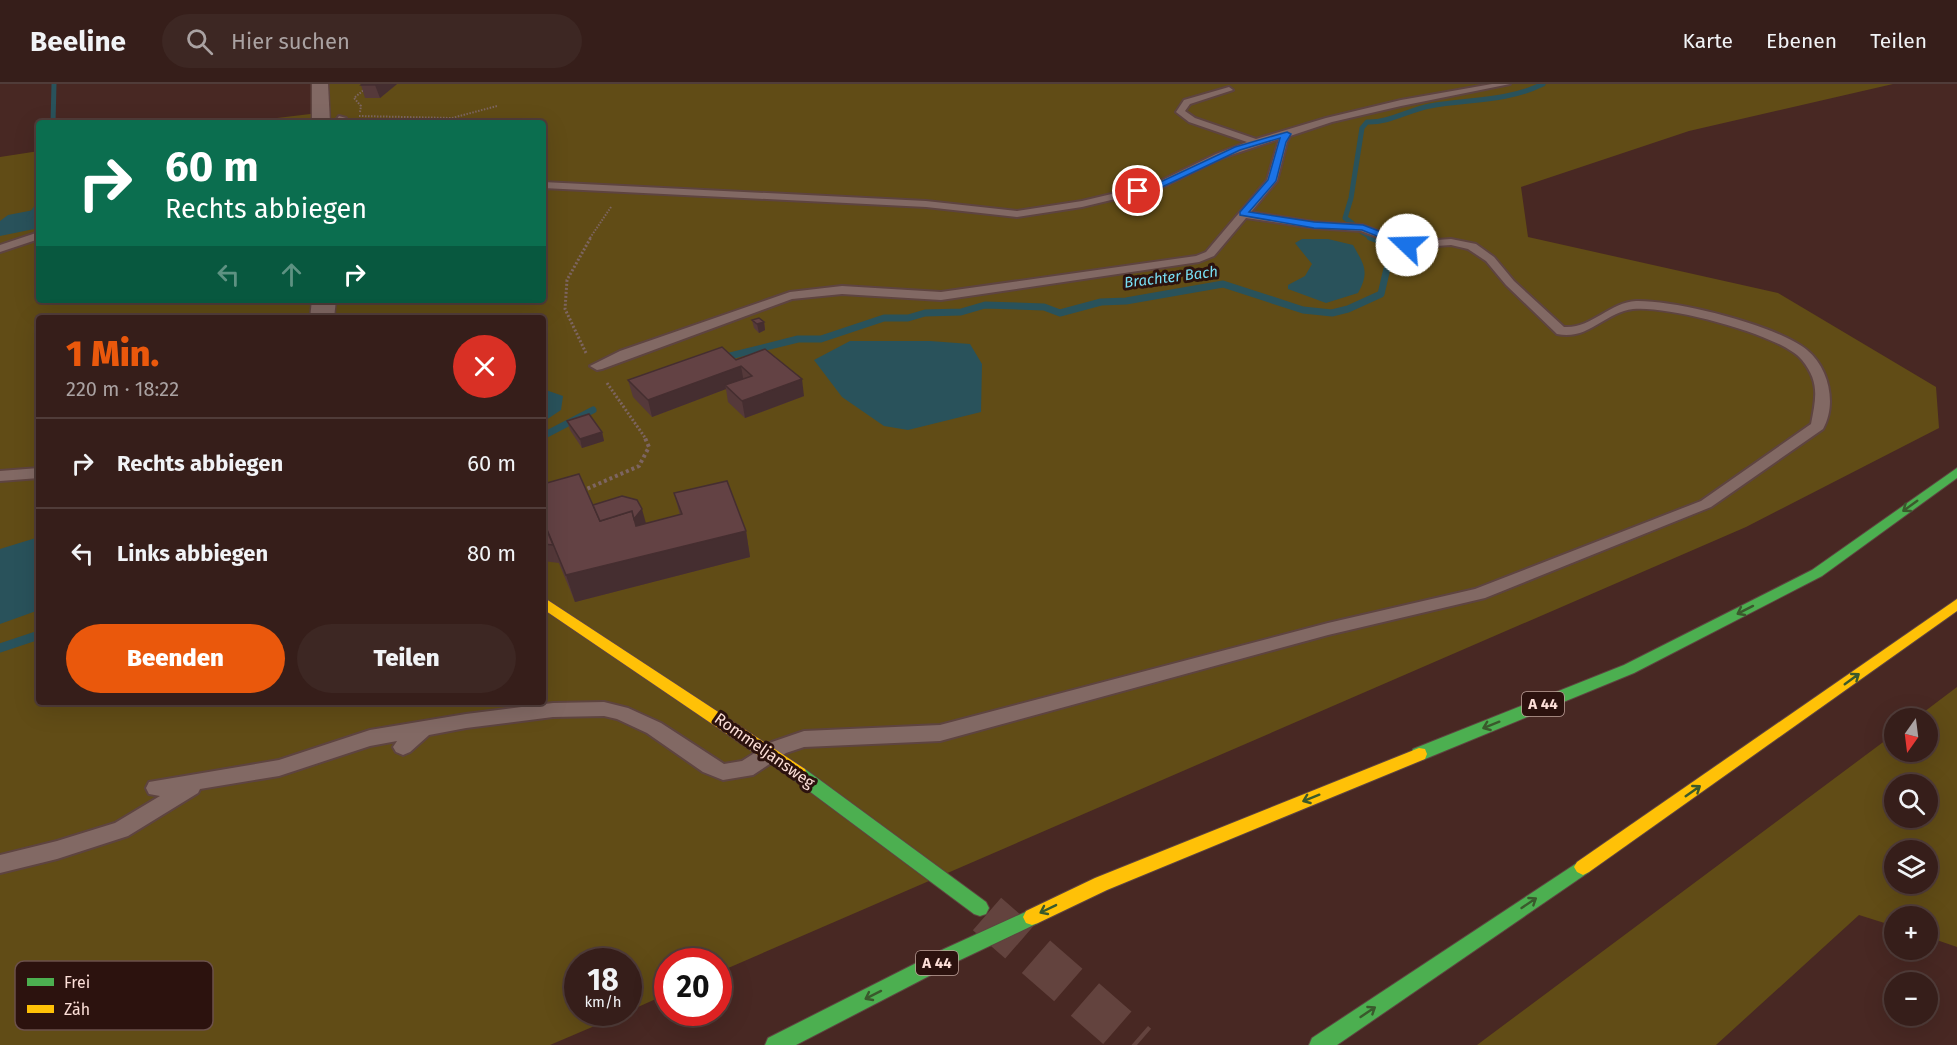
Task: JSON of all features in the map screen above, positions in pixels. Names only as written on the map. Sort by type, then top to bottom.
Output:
[{"type":"main road","name":"A 44","points":[[775,1045],[951,955],[1101,884],[1629,669],[1817,573],[1957,472]]},
{"type":"main road","name":"Rommeljansweg","points":[[546,604],[772,754],[980,908]]},
{"type":"main road","points":[[1319,1045],[1645,825],[1957,604]]},
{"type":"street","points":[[316,120],[320,84]]},
{"type":"lane","points":[[546,185],[926,204],[1017,214],[1082,204],[1157,186],[1220,156],[1256,142],[1329,120],[1401,103],[1506,84]]},
{"type":"lane","points":[[1229,90],[1187,102],[1180,112],[1192,120],[1256,142]]},
{"type":"lane","points":[[597,366],[790,296],[842,290],[941,296],[1189,262],[1210,254],[1272,181],[1282,142],[1287,134]]},
{"type":"lane","points":[[156,788],[279,768],[370,738],[553,710],[604,709],[637,719],[723,772],[746,769],[790,741],[804,738],[940,733],[1328,629],[1479,594],[1706,504],[1818,426],[1824,390],[1802,352],[1772,339],[1706,315],[1657,305],[1632,304],[1608,313],[1583,330],[1572,333],[1561,331],[1477,249],[1458,243],[1407,245],[1361,228],[1243,214]]},
{"type":"lane","points":[[0,249],[36,236]]},
{"type":"lane","points":[[0,476],[36,473]]},
{"type":"lane","points":[[402,747],[417,732],[426,728]]},
{"type":"lane","points":[[0,864],[57,850],[121,830],[202,781]]},
{"type":"path","points":[[344,119],[452,118],[497,106]]},
{"type":"path","points":[[576,494],[639,466],[650,447],[597,366],[582,348],[565,309],[567,280],[583,249],[625,188]]},
{"type":"shaded area","points":[[327,84],[1893,84],[1689,131],[1521,187],[1528,237],[1778,293],[1936,387],[1939,428],[1746,527],[732,966],[732,948],[654,948],[654,1000],[642,1005],[642,948],[564,948],[564,1026],[595,1026],[550,1045],[0,1045],[0,157],[36,151],[36,303],[546,303],[546,120],[259,120],[327,112]]},
{"type":"shaded area","points":[[1957,687],[1957,947],[1938,940],[1938,906],[1884,906],[1884,923],[1859,915],[1716,1045],[1477,1045],[1884,741],[1884,762],[1938,762],[1938,708],[1929,708]]},
{"type":"water","points":[[36,210],[36,229],[0,236],[0,221],[8,215]]},
{"type":"water","points":[[1302,239],[1328,239],[1353,245],[1365,273],[1358,293],[1326,303],[1288,289],[1288,285],[1305,276],[1312,264],[1295,243]]},
{"type":"water","points":[[850,341],[930,341],[970,344],[982,364],[981,412],[908,430],[884,426],[842,397],[814,360]]},
{"type":"water","points":[[546,390],[563,396],[561,410],[546,420]]},
{"type":"water","points":[[36,538],[36,611],[0,624],[0,549]]},
{"type":"building","points":[[759,318],[764,322],[757,324],[752,320]]},
{"type":"building","points":[[722,347],[736,360],[765,349],[802,379],[742,401],[725,385],[752,376],[741,366],[648,400],[628,380]]},
{"type":"building","points":[[589,414],[602,432],[580,439],[567,421]]},
{"type":"building","points":[[579,474],[600,521],[632,511],[636,526],[682,514],[674,493],[727,481],[746,531],[566,575],[546,527],[546,483]]},
{"type":"building","points":[[622,496],[637,500],[642,509],[634,519],[632,511],[600,521],[593,505]]},
{"type":"building","points":[[546,528],[553,545],[546,544]]},
{"type":"waterway","points":[[53,120],[54,84]]},
{"type":"waterway","name":"Brachter Bach","points":[[1374,238],[1345,218],[1351,198],[1362,128],[1367,122],[1383,120],[1430,106],[1515,94],[1543,84]]},
{"type":"waterway","points":[[28,219],[36,208]]},
{"type":"waterway","name":"Brachter Bach","points":[[722,358],[798,339],[821,339],[884,318],[908,318],[925,313],[961,312],[985,305],[1044,307],[1060,313],[1101,302],[1126,301],[1223,284],[1303,310],[1332,313],[1348,309],[1381,294],[1389,260],[1378,240],[1370,237]]},
{"type":"waterway","name":"Brachter Bach","points":[[546,434],[593,410]]},
{"type":"waterway","name":"Brachter Bach","points":[[0,648],[36,636]]},
{"type":"tunnel","points":[[987,914],[1137,1045]]},
{"type":"traffic: fast","points":[[1419,754],[1629,669],[1817,573],[1957,472]]},
{"type":"traffic: fast","points":[[799,774],[980,908]]},
{"type":"traffic: fast","points":[[1319,1045],[1583,867]]},
{"type":"traffic: fast","points":[[775,1045],[951,955],[1032,917]]},
{"type":"traffic: slow","points":[[546,604],[799,774]]},
{"type":"traffic: slow","points":[[1583,867],[1957,604]]},
{"type":"traffic: slow","points":[[1032,917],[1101,884],[1419,754]]},
{"type":"route","points":[[1138,191],[1157,186],[1220,156],[1264,139],[1287,134],[1282,142],[1272,181],[1243,214],[1314,225],[1363,228],[1407,245]]}]
